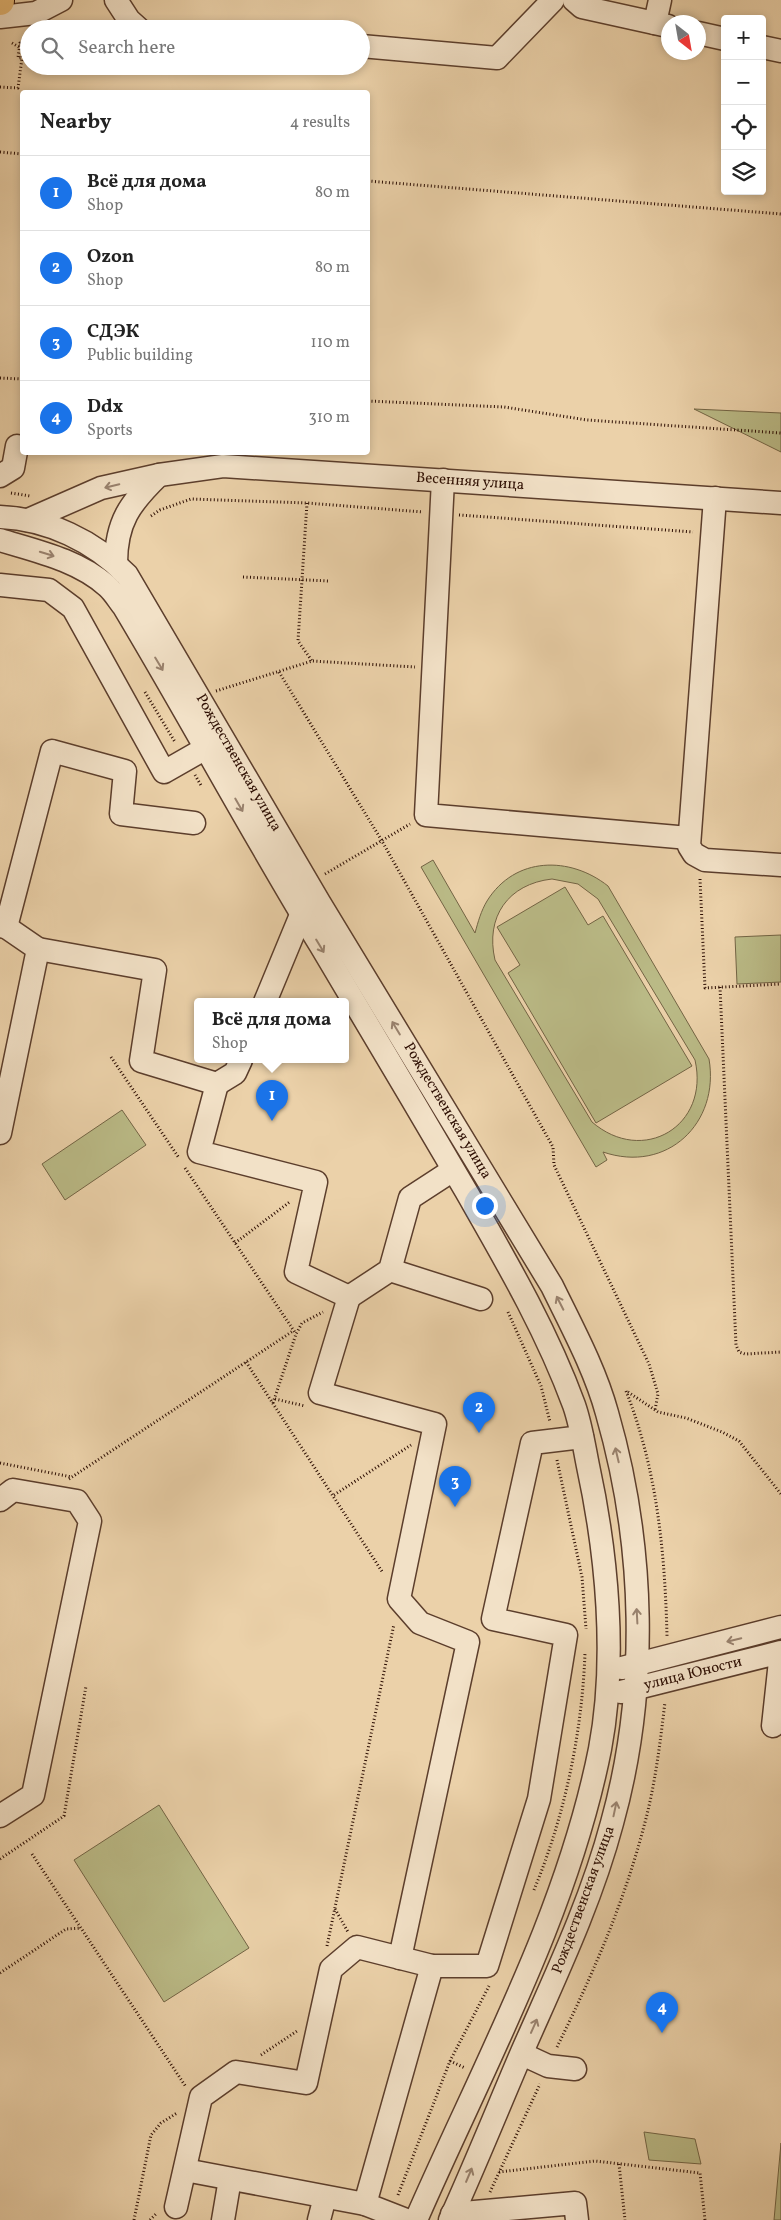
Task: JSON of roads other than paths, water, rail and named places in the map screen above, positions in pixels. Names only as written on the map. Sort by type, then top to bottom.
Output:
[{"type":"street","points":[[0,16],[36,13],[61,0]]},
{"type":"street","points":[[116,0],[129,20]]},
{"type":"street","points":[[370,47],[497,58],[553,0]]},
{"type":"street","points":[[574,0],[582,7],[661,25]]},
{"type":"street","points":[[660,0],[661,15]]},
{"type":"street","points":[[706,34],[721,37]]},
{"type":"street","points":[[766,48],[781,51]]},
{"type":"street","points":[[0,476],[13,468],[17,446]]},
{"type":"street","name":"Весенняя улица","points":[[28,520],[83,494],[159,475],[223,466],[781,503]]},
{"type":"street","points":[[116,563],[116,542],[122,522],[136,496],[159,475]]},
{"type":"street","points":[[443,480],[426,815],[690,838]]},
{"type":"street","points":[[715,498],[689,846],[694,854],[705,860],[781,865]]},
{"type":"street","name":"Рождественская улица","points":[[0,517],[28,520],[84,540],[116,563],[127,575],[322,906],[552,1286],[579,1341],[607,1412],[628,1506],[638,1629],[635,1689],[628,1752],[612,1823],[570,1943],[451,2217]]},
{"type":"street","name":"Рождественская улица","points":[[0,540],[54,556],[108,586],[124,607],[301,915],[526,1296],[564,1381],[578,1418],[598,1510],[604,1571],[608,1672],[600,1746],[566,1874],[537,1948],[416,2220]]},
{"type":"street","points":[[0,585],[48,590],[73,608],[164,772]]},
{"type":"street","points":[[206,748],[164,772],[125,771],[52,751],[3,926],[38,949],[155,970],[141,1061],[217,1084]]},
{"type":"street","points":[[125,771],[121,814],[194,823]]},
{"type":"street","points":[[267,998],[301,915]]},
{"type":"street","points":[[0,1133],[38,949]]},
{"type":"street","points":[[240,1063],[235,1073],[217,1084],[200,1152],[316,1182],[296,1272],[346,1306]]},
{"type":"street","points":[[453,1170],[410,1198],[390,1270],[346,1306],[320,1393],[435,1424],[399,1599],[420,1623],[468,1642]]},
{"type":"street","points":[[390,1270],[481,1299]]},
{"type":"street","points":[[400,1958],[468,1642],[492,1619],[532,1444],[582,1437]]},
{"type":"street","points":[[0,1816],[32,1796],[90,1521],[76,1501],[4,1493]]},
{"type":"street","points":[[176,2207],[198,2099],[236,2072],[306,2083],[331,1969],[357,1947],[432,1966],[487,1966],[539,1800],[566,1635],[492,1619]]},
{"type":"street","name":"улица Юности","points":[[608,1672],[781,1627]]},
{"type":"street","points":[[773,1726],[781,1652]]},
{"type":"street","name":"улица Юности","points":[[606,1696],[781,1652]]},
{"type":"street","points":[[365,2204],[432,1966]]},
{"type":"street","points":[[522,2054],[548,2066],[574,2069]]},
{"type":"street","points":[[184,2170],[365,2204],[406,2220]]},
{"type":"street","points":[[223,2220],[230,2179]]},
{"type":"street","points":[[319,2220],[325,2196]]},
{"type":"street","points":[[451,2217],[481,2212],[575,2203],[577,2220]]},
{"type":"place","name":"Всё для дома","points":[[272,1121]]},
{"type":"place","name":"Ozon","points":[[479,1433]]},
{"type":"place","name":"СДЭК","points":[[455,1507]]},
{"type":"place","name":"Ddx","points":[[662,2033]]}]
